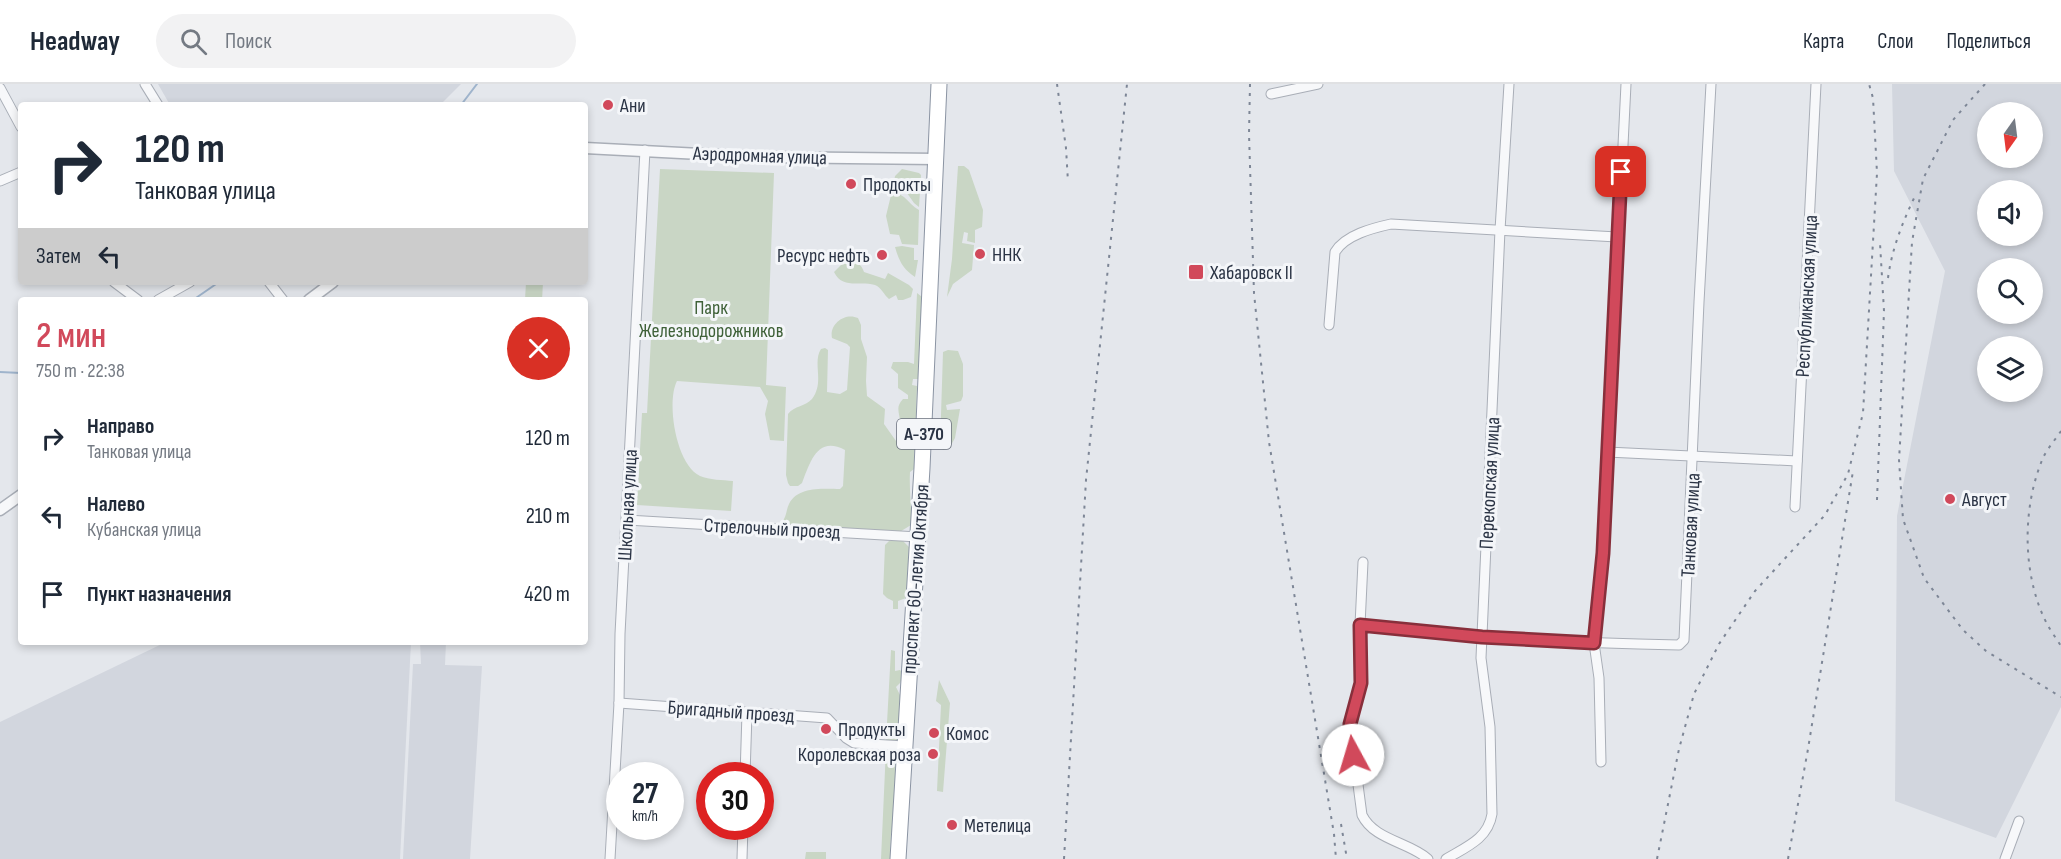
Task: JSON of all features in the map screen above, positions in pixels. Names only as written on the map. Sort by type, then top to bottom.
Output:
[{"type":"highway","name":"проспект 60-летия Октября","points":[[898,859],[918,537],[939,84]]},
{"type":"street","points":[[145,84],[155,102]]},
{"type":"street","points":[[1271,94],[1317,84]]},
{"type":"street","name":"Перекопская улица","points":[[1446,859],[1483,835],[1491,822],[1492,814],[1490,727],[1481,658],[1500,230],[1509,84]]},
{"type":"street","points":[[1601,762],[1599,678],[1594,643],[1603,553],[1626,84]]},
{"type":"street","name":"Танковая улица","points":[[1360,625],[1482,637],[1594,643],[1679,645],[1684,640],[1711,84]]},
{"type":"street","name":"Республиканская улица","points":[[1795,507],[1816,84]]},
{"type":"street","points":[[0,88],[18,121]]},
{"type":"street","name":"Аэродромная улица","points":[[588,148],[758,157],[936,159]]},
{"type":"street","name":"Школьная улица","points":[[609,859],[619,703],[620,634],[645,150]]},
{"type":"street","points":[[0,181],[18,173]]},
{"type":"street","points":[[1329,325],[1335,252],[1338,247],[1361,232],[1391,224],[1617,237]]},
{"type":"street","points":[[118,285],[134,297]]},
{"type":"street","points":[[163,297],[185,285]]},
{"type":"street","points":[[271,285],[281,297]]},
{"type":"street","points":[[313,297],[329,285]]},
{"type":"street","points":[[1607,452],[1797,460]]},
{"type":"street","points":[[0,510],[18,497]]},
{"type":"street","name":"Стрелочный проезд","points":[[627,520],[918,537]]},
{"type":"street","points":[[1363,562],[1360,625],[1361,683],[1350,724],[1362,815],[1374,828],[1420,851],[1428,859]]},
{"type":"street","name":"Бригадный проезд","points":[[619,703],[827,718],[854,743],[904,747]]},
{"type":"street","points":[[745,762],[747,713]]},
{"type":"street","points":[[2005,859],[2019,821]]},
{"type":"street","points":[[742,859],[743,840]]},
{"type":"shaded area","points":[[158,84],[461,84],[443,102],[168,102]]},
{"type":"shaded area","points":[[1892,84],[2061,84],[2061,707],[1996,838],[1895,801],[1897,516],[1945,271],[1894,171]]},
{"type":"shaded area","points":[[160,645],[411,645],[400,859],[0,859],[0,722]]},
{"type":"shaded area","points":[[420,645],[446,645],[445,665],[482,666],[470,859],[403,859],[413,664],[421,664]]},
{"type":"green space","points":[[958,166],[964,166],[969,170],[983,210],[982,227],[975,230],[975,243],[967,241],[968,233],[964,232],[962,243],[974,245],[972,270],[953,284],[947,297],[952,259]]},
{"type":"green space","name":"Парк Железнодорожников","points":[[660,169],[774,173],[766,385],[786,387],[784,441],[770,440],[765,414],[768,401],[760,387],[677,381],[674,391],[673,417],[679,447],[692,470],[700,476],[733,481],[731,511],[637,505],[642,413],[647,413]]},
{"type":"green space","points":[[902,169],[921,175],[919,207],[907,193],[893,188],[895,176]]},
{"type":"green space","points":[[892,191],[902,195],[919,210],[918,245],[902,244],[899,235],[890,234],[886,216]]},
{"type":"green space","points":[[895,247],[914,248],[914,260],[918,260],[915,277],[904,268],[898,256]]},
{"type":"green space","points":[[847,259],[860,265],[864,272],[885,279],[888,273],[909,285],[913,289],[911,297],[898,300],[896,295],[889,299],[875,285],[842,281],[834,272]]},
{"type":"green space","points":[[526,285],[543,285],[542,297],[525,297]]},
{"type":"green space","points":[[917,293],[922,297],[918,379],[913,379],[912,385],[917,386],[914,469],[910,472],[911,525],[898,533],[783,525],[789,504],[799,494],[819,489],[840,489],[843,486],[845,450],[835,446],[828,446],[816,453],[802,483],[798,486],[790,486],[786,475],[788,414],[812,399],[816,393],[821,349],[828,350],[827,392],[840,394],[847,390],[850,347],[832,338],[835,324],[843,318],[858,318],[867,357],[867,396],[885,409],[884,424],[896,441],[900,427],[898,408],[903,399],[908,399],[908,395],[898,388],[898,374],[891,368],[893,362],[914,364]]},
{"type":"green space","points":[[958,351],[963,364],[963,396],[961,401],[946,405],[947,410],[960,409],[955,438],[950,447],[943,450],[940,446],[943,352]]},
{"type":"green space","points":[[889,541],[903,541],[909,547],[906,598],[898,601],[898,609],[893,609],[893,601],[883,594],[885,545]]},
{"type":"green space","points":[[891,650],[895,651],[895,671],[900,670],[904,675],[896,687],[901,697],[899,739],[896,742],[886,741]]},
{"type":"green space","points":[[939,680],[950,703],[943,792],[937,791],[941,705],[936,701]]},
{"type":"green space","points":[[886,748],[893,748],[896,751],[895,827],[891,833],[890,859],[881,859]]},
{"type":"green space","points":[[806,852],[826,852],[826,859],[805,859]]},
{"type":"waterway","points":[[463,102],[477,84]]},
{"type":"waterway","points":[[197,297],[215,285]]},
{"type":"waterway","points":[[0,372],[18,373]]},
{"type":"railway","points":[[1057,84],[1066,148],[1068,182]]},
{"type":"railway","points":[[1064,859],[1086,480],[1127,84]]},
{"type":"railway","points":[[1250,84],[1249,134],[1254,293],[1269,442],[1334,834],[1336,859]]},
{"type":"railway","points":[[1657,859],[1679,749],[1694,694],[1719,644],[1755,591],[1825,515],[1848,474],[1863,413],[1877,173],[1873,98],[1869,84]]},
{"type":"railway","points":[[1985,84],[1953,120],[1923,179],[1912,242],[1899,460],[1903,519],[1924,578],[1963,630],[1986,651],[2061,697]]},
{"type":"railway","points":[[1888,278],[1892,256],[1916,194]]},
{"type":"railway","points":[[1877,500],[1884,311],[1880,243]]},
{"type":"railway","points":[[2061,431],[2045,455],[2036,477],[2028,519],[2032,583],[2048,625],[2061,646]]},
{"type":"railway","points":[[1788,859],[1853,471]]},
{"type":"railway","points":[[1341,824],[1347,859]]},
{"type":"place","name":"Ани","points":[[608,105]]},
{"type":"place","name":"Продокты","points":[[851,184]]},
{"type":"place","name":"ННК","points":[[980,254]]},
{"type":"place","name":"Ресурс нефть","points":[[882,255]]},
{"type":"place","name":"Хабаровск II","points":[[1196,272]]},
{"type":"place","name":"Август","points":[[1950,499]]},
{"type":"place","name":"Продукты","points":[[826,729]]},
{"type":"place","name":"Комос","points":[[934,733]]},
{"type":"place","name":"Королевская роза","points":[[933,754]]},
{"type":"place","name":"Метелица","points":[[952,825]]},
{"type":"route","points":[[1353,755],[1350,724],[1361,683],[1360,625],[1482,637],[1594,643],[1603,553],[1621,172]]}]
